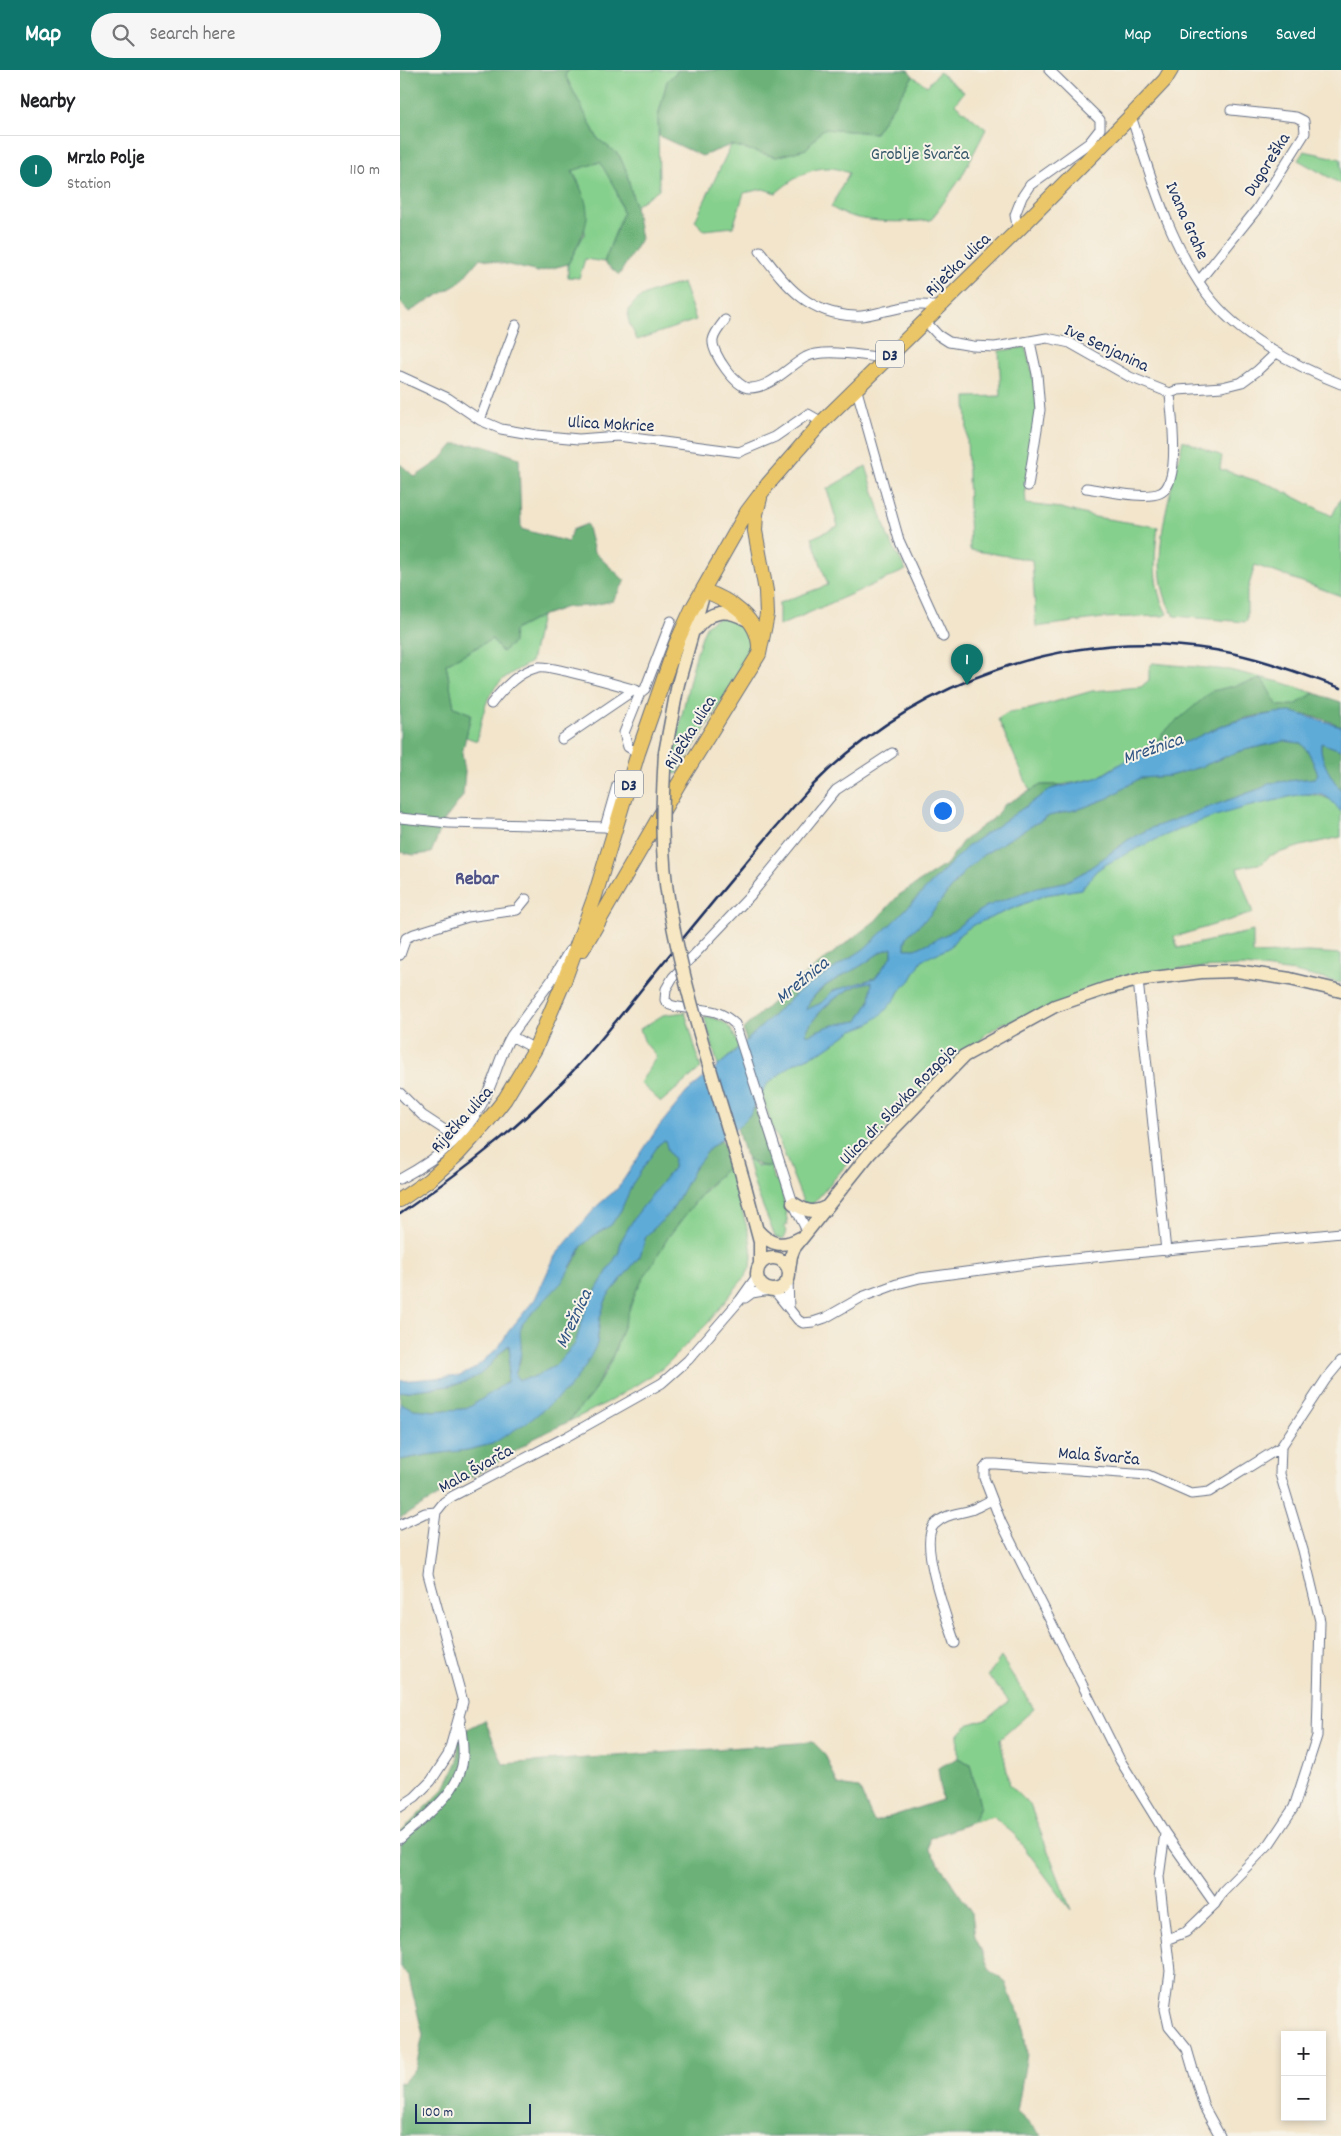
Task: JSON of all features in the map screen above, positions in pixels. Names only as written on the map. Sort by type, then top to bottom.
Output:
[{"type":"main road","name":"Riječka ulica","points":[[400,1200],[429,1180],[450,1162],[487,1122],[505,1099],[535,1049],[564,981],[595,896],[610,828],[676,644],[692,609],[704,591],[747,512],[768,484],[822,422],[1018,230],[1131,116],[1165,80],[1171,70]]},
{"type":"main road","name":"Riječka ulica","points":[[564,981],[652,830],[759,654],[767,615],[766,591],[755,531],[759,500],[768,484]]},
{"type":"main road","points":[[704,591],[734,605],[748,621],[758,637],[759,654]]},
{"type":"main road","points":[[595,896],[606,886],[652,830]]},
{"type":"street","points":[[1018,230],[1015,215],[1022,197],[1030,185],[1089,143],[1100,129],[1100,120],[1049,70]]},
{"type":"street","name":"Dugoreška","points":[[1199,281],[1257,208],[1305,133],[1304,121],[1296,117],[1231,110]]},
{"type":"street","name":"Ivana Grahe","points":[[1131,116],[1178,248],[1207,295],[1235,323],[1276,353],[1341,384]]},
{"type":"street","points":[[760,251],[788,287],[805,302],[826,311],[856,317],[924,303],[939,307]]},
{"type":"street","points":[[725,320],[713,339],[714,348],[733,379],[741,386],[749,389],[760,387],[808,356],[827,354],[886,358]]},
{"type":"street","name":"Ive Senjanina","points":[[924,320],[938,335],[949,342],[995,347],[1048,338],[1070,343],[1130,377],[1170,393]]},
{"type":"street","points":[[480,420],[516,325]]},
{"type":"street","points":[[1028,486],[1040,410],[1037,374],[1030,342]]},
{"type":"street","points":[[1086,488],[1146,495],[1160,493],[1169,486],[1172,477],[1173,443],[1170,393],[1178,390],[1222,387],[1242,382],[1276,353]]},
{"type":"street","name":"Ulica Mokrice","points":[[400,376],[448,398],[480,420],[501,429],[536,435],[579,439],[618,436],[738,452],[775,437],[808,414],[822,422]]},
{"type":"street","points":[[856,387],[899,540],[943,637]]},
{"type":"street","points":[[704,591],[670,719],[665,753],[662,823],[669,903],[686,979],[758,1235],[768,1254],[783,1261],[789,1275],[789,1308]]},
{"type":"street","points":[[692,632],[707,616],[719,612],[734,613],[748,621]]},
{"type":"street","points":[[562,739],[637,691],[645,689],[671,621]]},
{"type":"street","points":[[491,704],[510,682],[521,675],[542,667],[637,691]]},
{"type":"street","points":[[637,691],[624,733],[628,747],[638,753]]},
{"type":"street","points":[[758,1235],[776,1245],[789,1243],[805,1233],[769,1132],[740,1036],[735,1024],[718,1012],[670,1005],[665,1000],[666,989],[673,977],[750,896],[836,790],[892,753]]},
{"type":"street","points":[[400,818],[449,823],[610,828],[616,785]]},
{"type":"street","points":[[400,955],[406,938],[414,934],[468,917],[518,910],[526,900]]},
{"type":"street","name":"Riječka ulica","points":[[400,1179],[423,1167],[468,1128],[489,1089],[503,1049],[551,981],[586,920]]},
{"type":"street","name":"Ulica dr. Slavka Rozgaja","points":[[789,1275],[790,1256],[805,1233],[870,1153],[964,1056],[1055,1006],[1107,988],[1138,980],[1201,972],[1236,971],[1290,979],[1341,991]]},
{"type":"street","points":[[1138,980],[1166,1251]]},
{"type":"street","points":[[511,1036],[535,1049]]},
{"type":"street","points":[[400,1093],[422,1115],[457,1138]]},
{"type":"street","points":[[793,1203],[810,1212],[826,1207]]},
{"type":"street","points":[[758,1235],[758,1270],[762,1286],[772,1290],[803,1323],[825,1318],[862,1297],[920,1278],[1042,1262],[1341,1233]]},
{"type":"street","name":"Ulica dr. Slavka Rozgaja","points":[[774,1258],[794,1248]]},
{"type":"street","points":[[758,1270],[763,1261],[774,1258]]},
{"type":"street","name":"Mala Švarča","points":[[400,1807],[415,1797],[431,1781],[448,1755],[463,1702],[428,1574],[436,1512],[444,1502],[453,1496],[566,1437],[662,1383],[688,1360],[740,1300],[758,1270]]},
{"type":"street","points":[[740,1300],[752,1293],[782,1287],[789,1275]]},
{"type":"street","name":"Mala Švarča","points":[[992,1500],[984,1478],[984,1469],[988,1464],[1148,1476],[1191,1494],[1209,1492],[1281,1447],[1326,1378],[1341,1361]]},
{"type":"street","points":[[1168,1939],[1186,1932],[1215,1904],[1223,1891],[1270,1843],[1294,1806],[1317,1736],[1320,1620],[1303,1550],[1280,1474],[1281,1447]]},
{"type":"street","points":[[955,1643],[939,1597],[931,1557],[929,1536],[931,1528],[944,1517],[972,1509],[992,1500],[1120,1760],[1165,1833],[1215,1904]]},
{"type":"street","points":[[400,1525],[425,1513],[436,1512]]},
{"type":"street","points":[[400,1839],[445,1797],[458,1778],[463,1759],[460,1714]]},
{"type":"street","points":[[1165,1833],[1160,1877],[1170,1971],[1166,2009],[1169,2028],[1187,2050],[1204,2107],[1220,2136]]},
{"type":"green space","points":[[400,70],[569,70],[565,75],[598,139],[619,155],[626,170],[635,206],[641,239],[619,275],[604,262],[623,213],[616,190],[600,162],[572,171],[584,197],[587,218],[581,238],[568,264],[538,272],[480,258],[458,284],[409,312],[400,302]]},
{"type":"green space","points":[[569,70],[679,70],[667,81],[658,117],[659,189],[635,206],[626,170],[619,155],[598,139],[565,75]]},
{"type":"green space","points":[[679,70],[908,70],[913,76],[875,133],[823,129],[806,149],[776,157],[731,145],[702,156],[659,136],[658,117],[667,81]]},
{"type":"green space","name":"Groblje Švarča","points":[[939,72],[964,92],[955,104],[986,129],[961,178],[931,220],[907,222],[879,221],[841,213],[831,207],[849,173],[837,169],[822,168],[807,172],[776,193],[763,189],[744,193],[733,227],[704,230],[695,221],[731,145],[776,157],[806,149],[823,129],[875,133],[913,76],[927,86]]},
{"type":"green space","points":[[1304,151],[1341,159],[1341,184],[1298,160]]},
{"type":"green space","points":[[601,162],[616,190],[623,213],[604,262],[585,259],[579,278],[568,277],[568,264],[585,233],[580,185],[572,170]]},
{"type":"green space","points":[[683,283],[696,320],[637,340],[628,318],[629,310],[634,303],[649,293]]},
{"type":"green space","points":[[1025,347],[1033,376],[1037,407],[1036,427],[1027,475],[1026,504],[1061,508],[1095,517],[1158,527],[1155,572],[1162,604],[1167,614],[1163,616],[1103,618],[1036,627],[1032,560],[970,550],[966,397],[1001,396],[999,351]]},
{"type":"green space","points":[[1183,440],[1222,456],[1220,469],[1273,486],[1332,516],[1341,498],[1341,596],[1255,565],[1247,592],[1247,620],[1245,622],[1174,616],[1165,597],[1161,576],[1160,553],[1167,506]]},
{"type":"green space","points":[[454,444],[481,445],[519,458],[521,529],[568,542],[572,530],[587,524],[594,552],[625,581],[613,601],[588,606],[567,607],[541,616],[514,630],[513,643],[502,652],[492,639],[446,664],[454,707],[471,714],[462,754],[465,771],[463,796],[444,821],[431,853],[414,855],[400,852],[400,464],[415,477],[440,460]]},
{"type":"green space","points":[[866,466],[888,537],[906,570],[779,626],[779,603],[828,585],[812,538],[838,526],[827,489]]},
{"type":"green space","points":[[725,615],[744,626],[751,636],[752,642],[749,657],[677,774],[671,773],[686,694],[703,632],[708,624]]},
{"type":"green space","points":[[541,616],[531,662],[513,672],[496,686],[484,712],[477,741],[466,737],[471,714],[454,707],[446,664],[492,639],[502,652],[514,630]]},
{"type":"green space","points":[[1152,663],[1229,670],[1284,683],[1314,693],[1295,705],[1278,706],[1166,730],[1147,752],[1114,767],[1097,778],[1061,785],[1041,785],[1030,791],[998,719],[1009,712],[1030,709],[1092,691],[1141,687],[1149,680],[1149,669]]},
{"type":"green space","points":[[1262,679],[1278,706],[1295,705],[1314,693],[1341,702],[1341,726],[1325,720],[1292,713],[1260,715],[1209,731],[1188,742],[1147,752],[1166,730],[1212,691]]},
{"type":"green space","points":[[1284,741],[1301,743],[1309,753],[1318,774],[1315,778],[1270,783],[1262,788],[1149,829],[1128,840],[1086,871],[1065,882],[1038,887],[985,907],[949,933],[916,949],[905,949],[908,935],[928,917],[963,873],[983,855],[1049,816],[1082,808],[1108,798],[1140,778],[1169,776],[1200,767],[1240,751]]},
{"type":"green space","points":[[1321,743],[1341,750],[1341,790],[1326,768]]},
{"type":"green space","points":[[1041,785],[1061,785],[1051,789],[968,846],[864,949],[798,992],[746,1041],[743,1029],[794,983],[875,921],[899,895],[947,864],[962,842],[993,819],[1004,805]]},
{"type":"green space","points":[[1303,794],[1325,797],[1335,803],[1341,813],[1341,837],[1301,846],[1269,856],[1263,863],[1237,868],[1253,913],[1174,937],[1178,948],[1253,931],[1253,954],[1308,952],[1341,954],[1341,983],[1295,972],[1245,966],[1178,969],[1014,1022],[1003,1023],[986,1034],[975,1047],[947,1068],[853,1160],[851,1159],[814,1203],[804,1204],[778,1138],[774,1133],[762,1094],[767,1084],[793,1064],[824,1050],[853,1030],[869,1024],[895,999],[899,991],[910,981],[922,960],[949,948],[960,934],[973,925],[1045,895],[1081,889],[1096,871],[1103,866],[1155,838],[1182,829],[1194,822],[1241,807]]},
{"type":"green space","points":[[892,948],[892,956],[875,978],[833,991],[821,1003],[805,1011],[815,995],[837,978]]},
{"type":"green space","points":[[872,982],[870,1001],[858,1021],[827,1027],[810,1035],[805,1034],[816,1017],[833,1001],[853,988]]},
{"type":"green space","points":[[685,1012],[701,1068],[661,1102],[640,1083],[656,1057],[645,1043],[640,1029],[663,1015]]},
{"type":"green space","points":[[704,1016],[727,1025],[739,1047],[718,1066]]},
{"type":"green space","points":[[755,1107],[773,1158],[771,1167],[762,1166],[750,1160],[743,1150],[737,1128]]},
{"type":"green space","points":[[665,1139],[668,1151],[674,1159],[673,1168],[634,1218],[621,1241],[619,1252],[587,1305],[575,1344],[555,1366],[534,1377],[519,1380],[515,1375],[520,1361],[521,1345],[519,1331],[523,1323],[572,1266],[582,1246],[593,1236],[611,1225],[621,1210],[633,1183],[659,1144]]},
{"type":"green space","points":[[722,1140],[730,1165],[706,1188],[669,1236],[636,1291],[613,1355],[592,1394],[568,1422],[533,1439],[513,1453],[400,1518],[400,1460],[467,1450],[492,1444],[538,1413],[597,1344],[600,1317],[607,1297],[640,1256],[646,1236],[671,1212],[694,1169],[711,1147]]},
{"type":"green space","points":[[747,1158],[756,1166],[771,1167],[773,1158],[775,1165],[771,1171],[775,1180],[780,1180],[788,1225],[785,1225],[786,1235],[783,1239],[775,1237],[755,1187]]},
{"type":"green space","points":[[730,1165],[750,1239],[751,1266],[746,1275],[707,1324],[663,1368],[612,1400],[568,1422],[588,1398],[610,1363],[633,1297],[656,1255],[690,1208]]},
{"type":"green space","points":[[509,1345],[510,1355],[507,1382],[470,1407],[434,1411],[413,1409],[400,1403],[400,1393],[453,1385],[473,1378],[486,1369]]},
{"type":"green space","points":[[1001,1657],[1034,1709],[1000,1739],[1010,1785],[1030,1805],[1071,1910],[1014,1834],[993,1817],[973,1822],[980,1806],[970,1764],[958,1758],[958,1734],[970,1724],[988,1718],[1009,1701],[988,1676]]},
{"type":"green space","points":[[485,1720],[503,1764],[813,1742],[825,1754],[838,1785],[859,1788],[874,1822],[942,1800],[938,1768],[958,1758],[970,1764],[980,1806],[973,1822],[930,1838],[929,1849],[972,1913],[975,1936],[990,1970],[1006,1983],[1013,2003],[1022,2018],[1027,2054],[1017,2112],[1042,2136],[400,2136],[400,2082],[403,2083],[416,2067],[423,2035],[409,1978],[400,1967],[400,1833],[445,1788],[458,1761],[458,1734]]},
{"type":"water","points":[[1292,712],[1341,726],[1341,750],[1321,743],[1321,749],[1326,768],[1341,790],[1341,812],[1325,796],[1309,794],[1246,807],[1204,820],[1144,845],[1103,866],[1096,871],[1081,889],[1045,895],[973,925],[960,934],[949,948],[922,960],[910,981],[899,991],[883,1013],[869,1024],[853,1030],[824,1050],[793,1064],[767,1084],[751,1113],[743,1123],[711,1147],[694,1169],[671,1212],[646,1236],[640,1256],[607,1297],[600,1317],[597,1344],[585,1367],[568,1389],[532,1419],[492,1444],[467,1450],[400,1460],[400,1403],[413,1409],[434,1411],[470,1407],[507,1382],[510,1355],[509,1345],[483,1372],[470,1380],[400,1393],[400,1381],[460,1376],[474,1369],[499,1347],[508,1332],[535,1299],[555,1256],[597,1206],[618,1188],[657,1129],[687,1092],[730,1056],[798,992],[864,949],[968,846],[1051,789],[1097,778],[1129,759],[1147,752],[1189,741],[1233,722],[1275,713]],"holes":[[[1284,741],[1301,743],[1309,753],[1318,774],[1315,778],[1270,783],[1262,788],[1149,829],[1128,840],[1086,871],[1065,882],[1038,887],[985,907],[949,933],[916,949],[905,949],[908,935],[928,917],[963,873],[983,855],[1021,832],[1049,816],[1082,808],[1108,798],[1140,778],[1169,776],[1200,767],[1240,751]],[[892,948],[892,956],[875,978],[833,991],[821,1003],[806,1010],[815,995],[829,983],[887,949]],[[872,982],[870,1001],[858,1021],[827,1027],[810,1035],[805,1034],[809,1025],[833,1000],[853,987]],[[665,1140],[668,1151],[674,1159],[673,1168],[634,1218],[621,1241],[619,1252],[587,1305],[575,1344],[555,1366],[534,1377],[519,1380],[515,1375],[521,1347],[521,1326],[562,1282],[582,1246],[593,1236],[611,1225],[621,1210],[633,1183],[659,1144]]]},
{"type":"railway","points":[[400,1214],[497,1142],[565,1079],[606,1033],[733,877],[811,787],[852,750],[897,718],[946,691],[996,670],[1050,655],[1104,646],[1159,645],[1215,650],[1263,661],[1341,688]]},
{"type":"place","name":"Mrzlo Polje","points":[[967,685]]},
{"type":"district","name":"Rebar","points":[[477,877]]},
{"type":"water label","name":"Mrežnica","points":[[1152,747]]},
{"type":"water label","name":"Mrežnica","points":[[801,979]]},
{"type":"water label","name":"Mrežnica","points":[[572,1318]]}]
